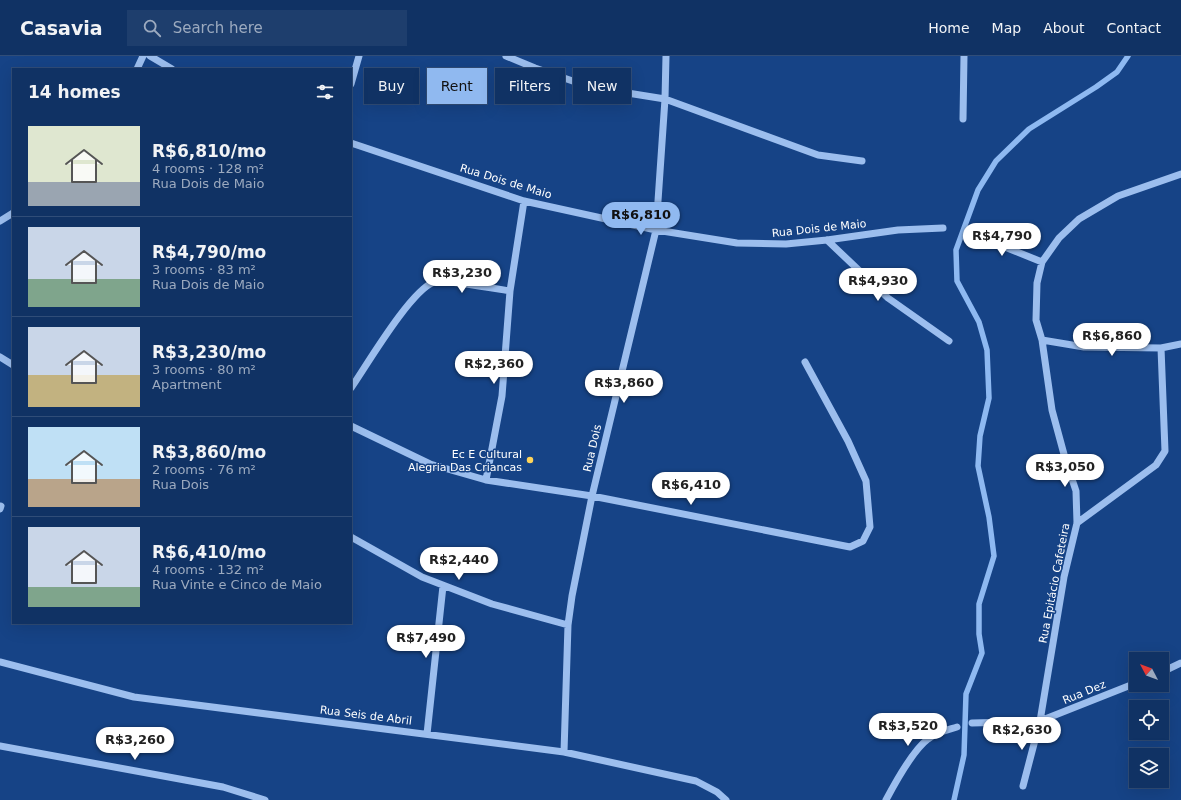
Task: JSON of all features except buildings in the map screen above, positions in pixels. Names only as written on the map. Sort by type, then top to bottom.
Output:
[{"type":"street","points":[[137,68],[143,56]]},
{"type":"street","points":[[150,56],[170,68]]},
{"type":"street","points":[[352,81],[360,56]]},
{"type":"street","points":[[506,56],[535,68],[590,87],[665,99],[818,155],[862,161]]},
{"type":"street","name":"Rua Dois","points":[[564,752],[568,625],[572,596],[592,496],[656,230],[665,99],[666,56]]},
{"type":"street","points":[[963,119],[964,56]]},
{"type":"street","name":"Rua Dois de Maio","points":[[352,142],[524,201],[656,230],[737,243],[786,244],[898,230],[943,228]]},
{"type":"street","points":[[970,233],[1042,262],[1059,238],[1079,219],[1118,196],[1181,174]]},
{"type":"street","points":[[486,480],[502,396],[510,291],[524,201]]},
{"type":"street","points":[[0,221],[12,214]]},
{"type":"street","points":[[827,240],[888,298],[949,341]]},
{"type":"street","name":"Rua Epitácio Cafeteira","points":[[1023,786],[1040,721],[1064,577],[1077,523],[1076,492],[1064,458],[1052,410],[1042,340],[1036,320],[1037,283],[1042,262]]},
{"type":"street","points":[[352,387],[405,308],[424,288],[435,282],[446,282],[510,291]]},
{"type":"street","points":[[1042,340],[1084,347],[1161,348],[1181,344]]},
{"type":"street","points":[[1077,523],[1156,465],[1165,451],[1161,348]]},
{"type":"street","points":[[0,357],[12,364]]},
{"type":"street","points":[[352,426],[430,464],[486,480],[592,496],[850,547],[863,541],[870,527],[866,481],[848,441],[805,362]]},
{"type":"street","points":[[352,538],[422,577],[443,586],[492,604],[568,625]]},
{"type":"street","points":[[427,734],[443,586]]},
{"type":"street","name":"Rua Seis de Abril","points":[[0,662],[134,697],[564,752],[696,781],[717,792],[726,800]]},
{"type":"street","points":[[1169,669],[1181,663]]},
{"type":"street","name":"Rua Dez","points":[[972,723],[1040,721],[1129,686]]},
{"type":"street","points":[[886,800],[919,747],[928,738],[941,732],[957,728]]},
{"type":"street","points":[[0,746],[223,787],[265,800]]},
{"type":"waterway","points":[[954,800],[964,755],[966,694],[982,653],[979,634],[979,604],[994,556],[989,517],[978,466],[980,436],[989,398],[987,350],[979,322],[957,281],[956,250],[978,190],[996,161],[1029,129],[1117,72],[1128,56]]},
{"type":"place","name":"Ec E Cultural Alegria Das Criancas","points":[[530,460]]}]
